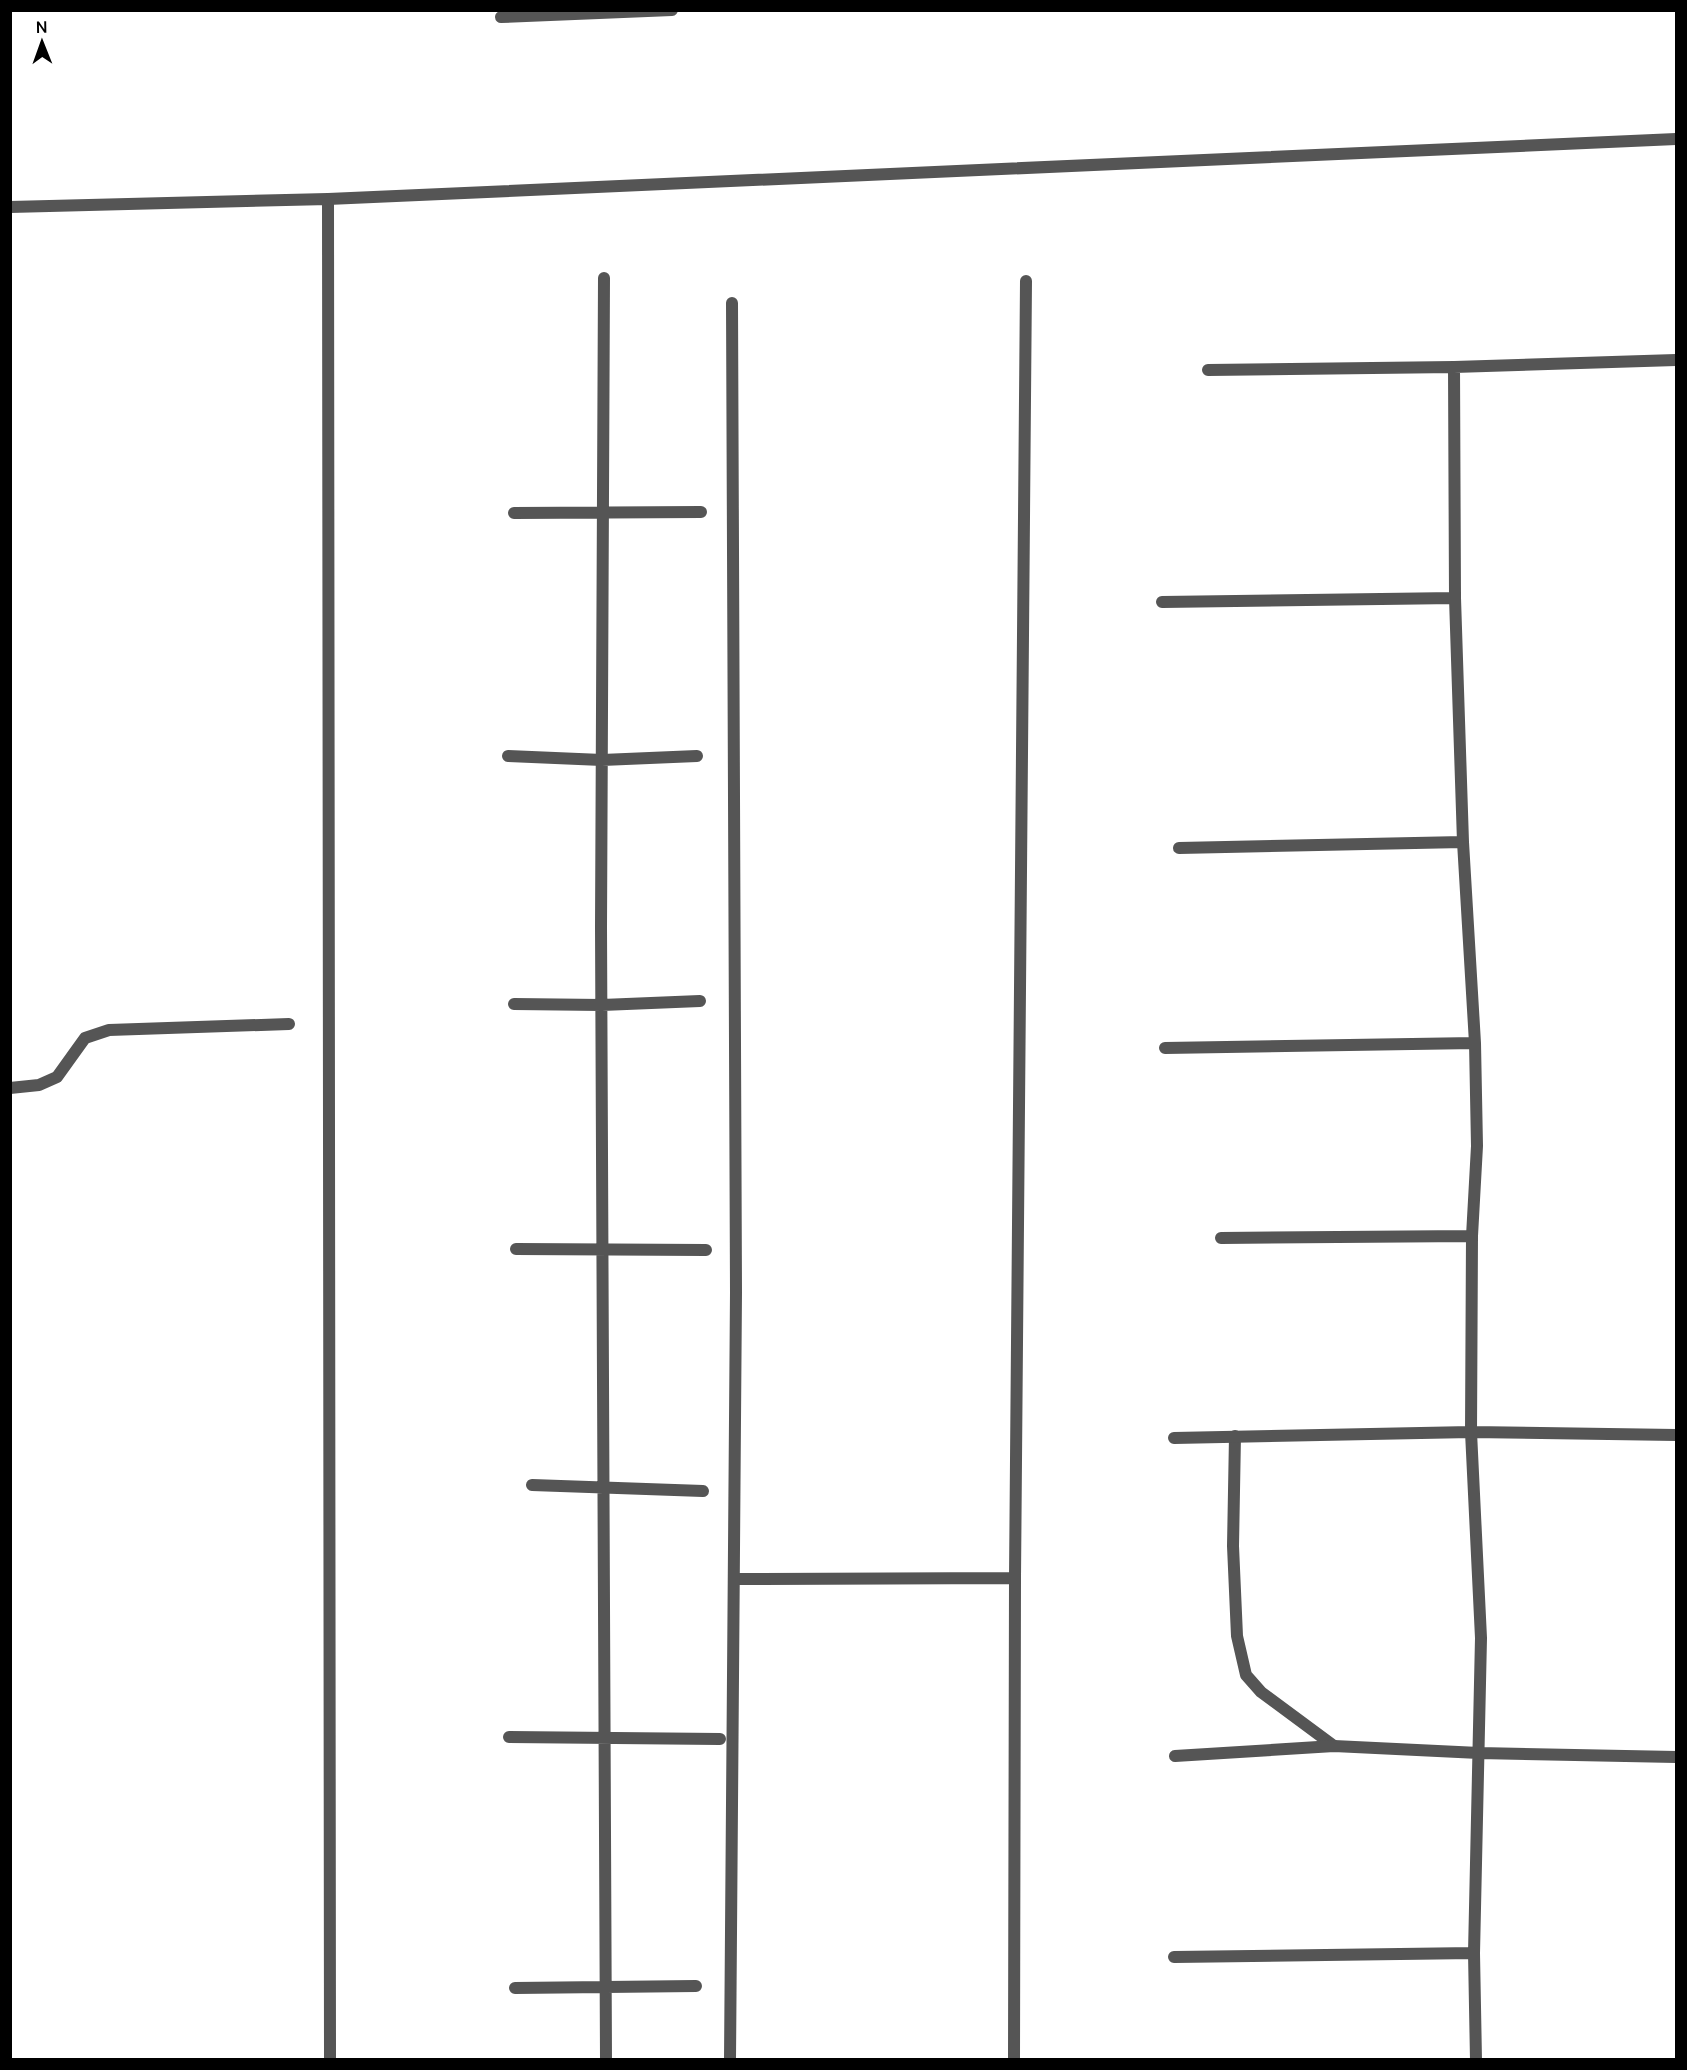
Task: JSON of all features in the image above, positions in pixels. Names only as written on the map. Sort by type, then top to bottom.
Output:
[{"type":"street","points":[[501,16],[672,10]]},
{"type":"street","points":[[10,207],[328,199],[1677,138]]},
{"type":"street","points":[[328,199],[330,2060]]},
{"type":"street","points":[[604,278],[602,1249],[606,2060]]},
{"type":"street","points":[[1014,2060],[1015,1578],[1026,281]]},
{"type":"street","points":[[730,2060],[735,1256],[732,303]]},
{"type":"street","points":[[1208,370],[1454,367],[1677,360]]},
{"type":"street","points":[[1454,367],[1455,597],[1463,842],[1475,1043],[1477,1146],[1472,1236],[1471,1432],[1481,1638],[1474,1953],[1476,2060]]},
{"type":"street","points":[[514,513],[701,512]]},
{"type":"street","points":[[1162,602],[1455,597]]},
{"type":"street","points":[[508,756],[602,760],[697,756]]},
{"type":"street","points":[[1179,848],[1463,842]]},
{"type":"street","points":[[514,1004],[602,1005],[700,1001]]},
{"type":"street","points":[[10,1088],[39,1085],[57,1077],[85,1038],[109,1030],[289,1024]]},
{"type":"street","points":[[1165,1048],[1475,1043]]},
{"type":"street","points":[[1221,1238],[1472,1236]]},
{"type":"street","points":[[516,1249],[706,1250]]},
{"type":"street","points":[[1174,1438],[1471,1432],[1677,1435]]},
{"type":"street","points":[[1235,1436],[1233,1546],[1238,1635],[1246,1675],[1261,1692],[1334,1746]]},
{"type":"street","points":[[532,1485],[703,1491]]},
{"type":"street","points":[[734,1579],[1015,1578]]},
{"type":"street","points":[[509,1737],[720,1739]]},
{"type":"street","points":[[1175,1756],[1334,1746],[1479,1753],[1677,1757]]},
{"type":"street","points":[[1174,1958],[1474,1953]]},
{"type":"street","points":[[515,1988],[696,1986]]}]
